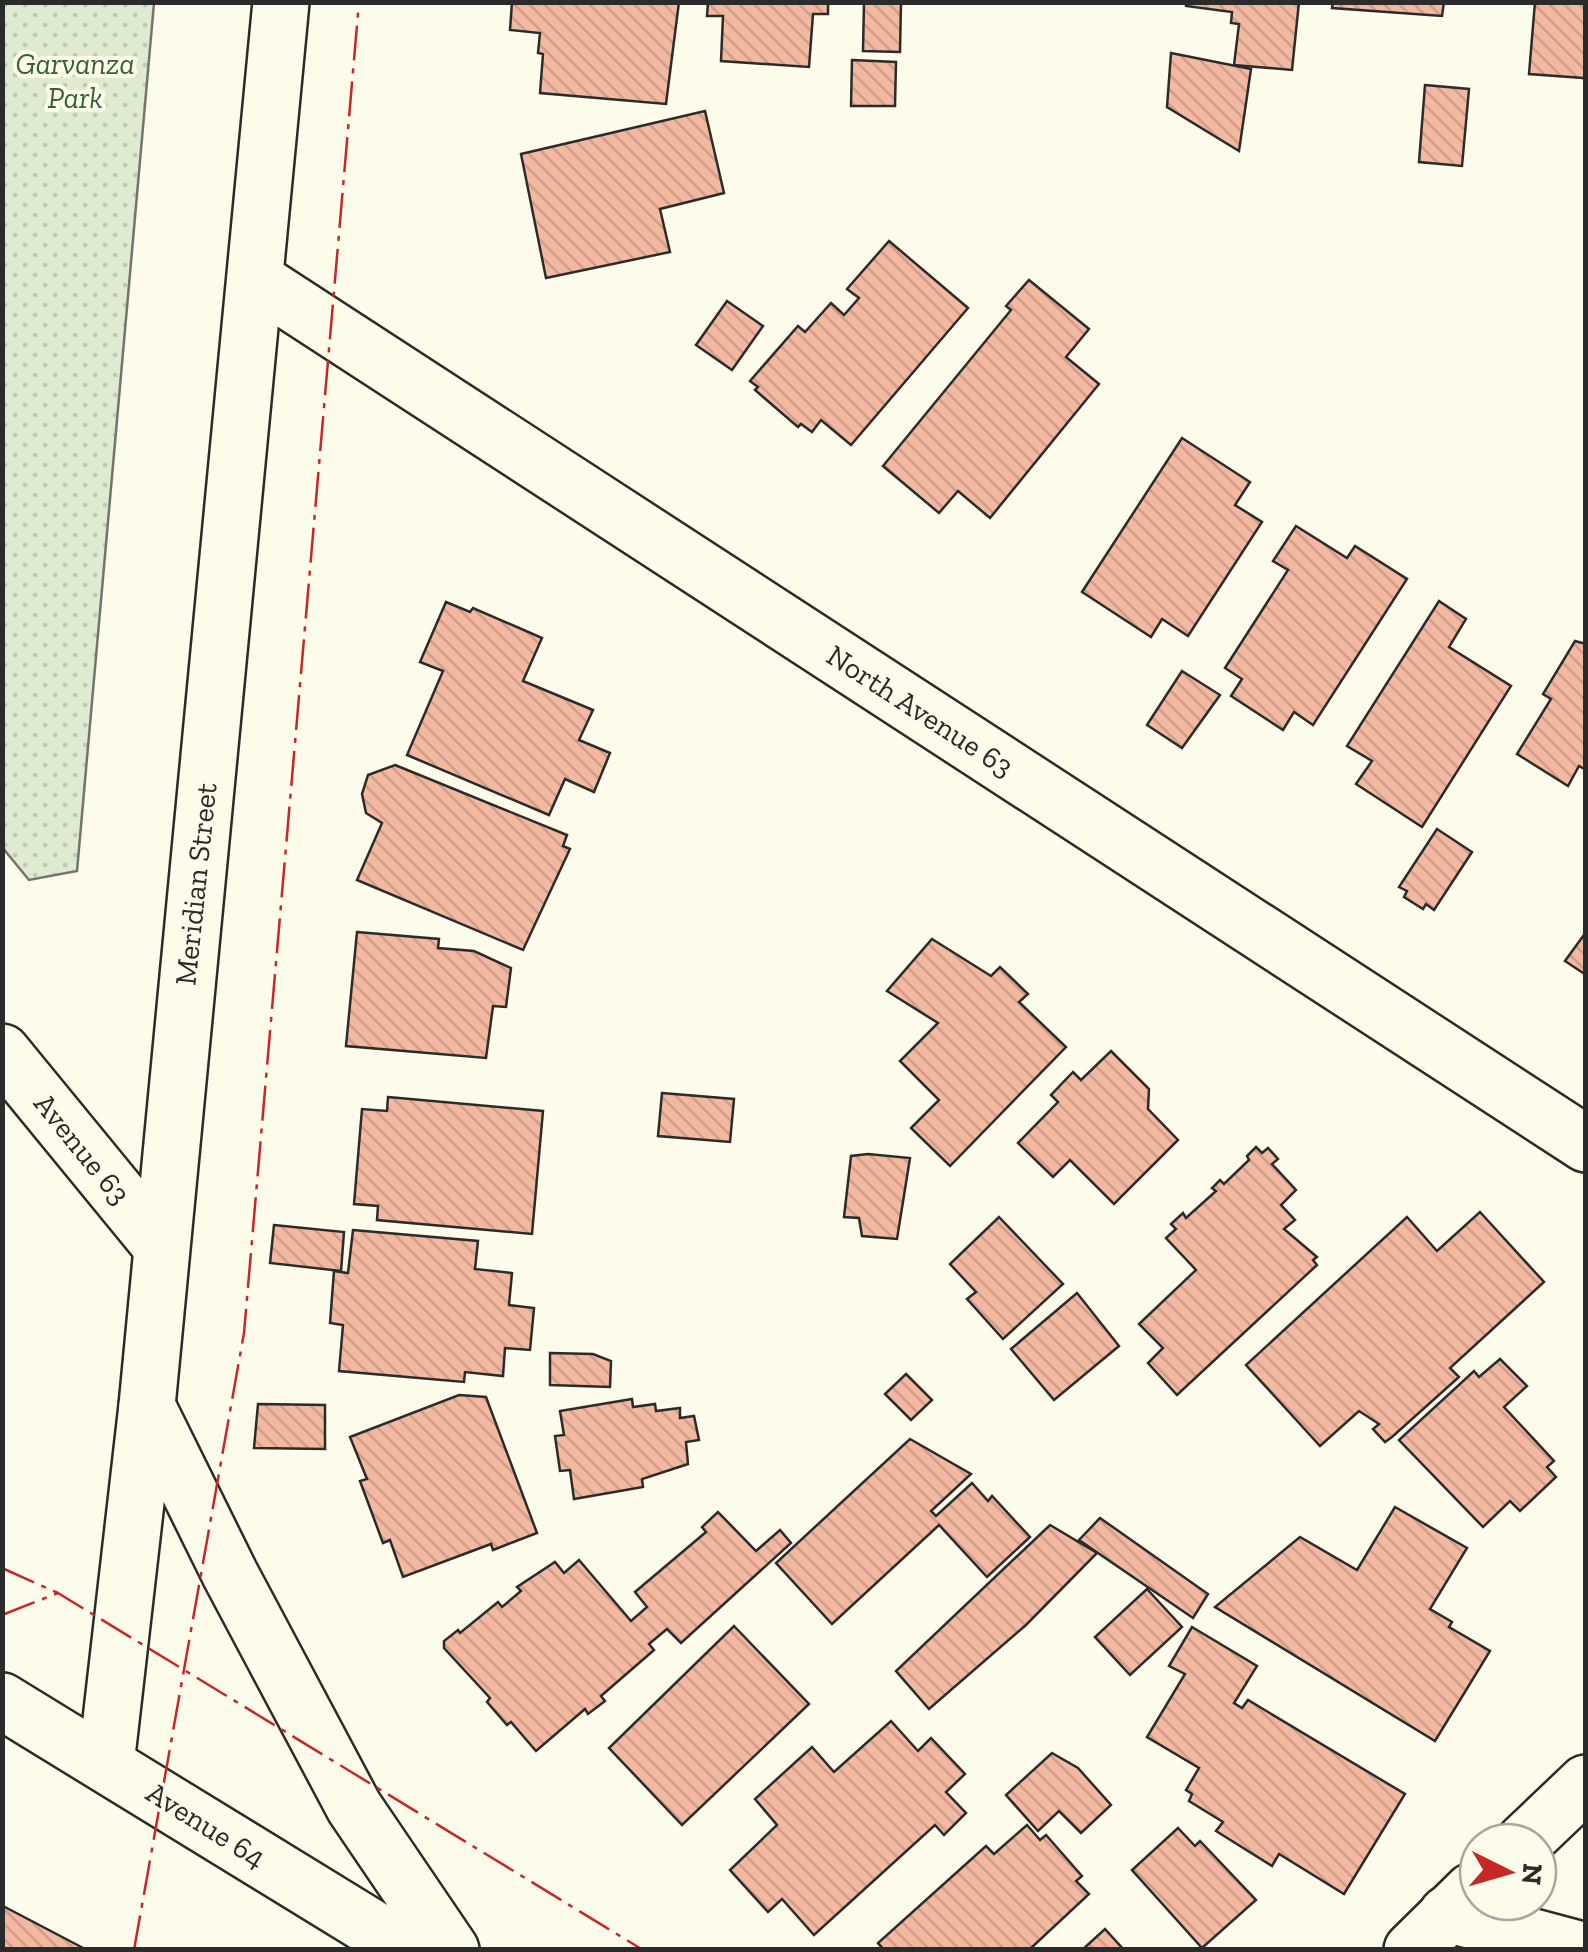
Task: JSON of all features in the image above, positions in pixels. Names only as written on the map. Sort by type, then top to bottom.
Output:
[{"type":"street","name":"Meridian Street","points":[[106,1764],[147,1406],[280,2]]},
{"type":"street","name":"North Avenue 63","points":[[255,279],[1586,1144]]},
{"type":"street","name":"Avenue 63","points":[[2,1052],[161,1246]]},
{"type":"street","points":[[147,1406],[230,1574],[354,1807],[450,1950]]},
{"type":"street","name":"Avenue 64","points":[[2,1701],[408,1950]]},
{"type":"street","points":[[1545,1822],[1586,1783]]},
{"type":"street","points":[[1446,1916],[1582,1950]]},
{"type":"green space","name":"Garvanza Park","points":[[3,2],[154,3],[77,871],[29,880],[2,847]]},
{"type":"building","points":[[512,2],[679,2],[666,104],[540,93],[540,33],[510,30]]},
{"type":"building","points":[[708,2],[828,2],[828,14],[813,14],[809,67],[721,61],[723,16],[707,16]]},
{"type":"building","points":[[864,2],[901,2],[900,52],[863,51]]},
{"type":"building","points":[[1186,2],[1299,2],[1292,70],[1234,65],[1239,24],[1231,23],[1232,12],[1186,6]]},
{"type":"building","points":[[1333,2],[1444,2],[1442,16],[1332,8]]},
{"type":"building","points":[[1535,2],[1586,2],[1586,82],[1583,78],[1529,74]]},
{"type":"building","points":[[1171,53],[1251,69],[1239,151],[1167,107]]},
{"type":"building","points":[[852,60],[896,62],[895,106],[851,106]]},
{"type":"building","points":[[1425,85],[1469,89],[1462,166],[1419,162]]},
{"type":"building","points":[[705,111],[724,193],[660,209],[670,252],[546,278],[521,154]]},
{"type":"building","points":[[889,241],[968,308],[851,445],[821,420],[812,432],[801,424],[798,427],[755,390],[758,387],[750,381],[798,326],[805,332],[831,303],[844,315],[859,298],[847,289]]},
{"type":"building","points":[[1029,280],[1089,329],[1066,357],[1099,384],[990,518],[958,491],[939,513],[883,466],[1011,310],[1006,306]]},
{"type":"building","points":[[727,301],[763,326],[732,370],[696,345]]},
{"type":"building","points":[[1182,438],[1250,482],[1235,505],[1262,522],[1188,636],[1162,619],[1151,637],[1082,592]]},
{"type":"building","points":[[1296,526],[1347,558],[1355,546],[1407,579],[1313,725],[1294,712],[1283,730],[1231,696],[1242,679],[1225,668],[1288,570],[1273,561]]},
{"type":"building","points":[[1439,601],[1466,619],[1449,647],[1511,686],[1422,827],[1356,784],[1372,761],[1347,746]]},
{"type":"building","points":[[446,602],[470,612],[473,608],[542,638],[523,681],[593,710],[579,740],[610,753],[594,792],[565,779],[549,815],[407,755],[443,671],[420,662]]},
{"type":"building","points":[[1575,641],[1586,644],[1586,770],[1579,766],[1568,786],[1517,754],[1551,699],[1543,694]]},
{"type":"building","points":[[1182,671],[1220,695],[1182,748],[1147,725]]},
{"type":"building","points":[[395,765],[567,835],[563,846],[570,849],[523,950],[357,880],[382,823],[366,813],[362,794],[368,775]]},
{"type":"building","points":[[1437,829],[1472,852],[1434,910],[1426,904],[1423,909],[1404,897],[1407,891],[1399,887]]},
{"type":"building","points":[[357,932],[439,939],[438,948],[474,951],[511,968],[506,1007],[493,1006],[486,1058],[346,1046]]},
{"type":"building","points":[[1586,932],[1586,975],[1565,961]]},
{"type":"building","points":[[932,939],[991,976],[1000,967],[1028,994],[1019,1002],[1066,1047],[950,1166],[911,1128],[939,1100],[900,1061],[938,1023],[887,991]]},
{"type":"building","points":[[1111,1051],[1149,1089],[1148,1109],[1178,1140],[1114,1204],[1070,1160],[1053,1177],[1018,1143],[1058,1102],[1051,1095],[1073,1072],[1081,1080]]},
{"type":"building","points":[[662,1093],[734,1099],[730,1142],[658,1136]]},
{"type":"building","points":[[388,1097],[543,1111],[532,1234],[377,1220],[378,1206],[354,1204],[362,1109],[387,1111]]},
{"type":"building","points":[[1256,1147],[1262,1153],[1268,1148],[1278,1159],[1272,1164],[1296,1190],[1281,1205],[1295,1220],[1284,1229],[1317,1257],[1313,1260],[1317,1265],[1177,1395],[1148,1363],[1163,1348],[1139,1324],[1196,1270],[1166,1238],[1176,1229],[1171,1224],[1183,1213],[1186,1218],[1216,1191],[1212,1188],[1220,1180],[1224,1184],[1249,1160],[1247,1156]]},
{"type":"building","points":[[851,1156],[910,1158],[897,1239],[862,1236],[859,1218],[844,1217]]},
{"type":"building","points":[[1480,1212],[1544,1282],[1450,1368],[1459,1377],[1392,1437],[1385,1442],[1373,1429],[1379,1424],[1359,1411],[1320,1446],[1246,1365],[1407,1217],[1437,1251]]},
{"type":"building","points":[[999,1217],[1063,1284],[1003,1339],[967,1299],[976,1292],[950,1264]]},
{"type":"building","points":[[274,1225],[344,1232],[341,1271],[270,1263]]},
{"type":"building","points":[[353,1230],[478,1241],[475,1269],[512,1273],[509,1305],[534,1308],[530,1350],[505,1348],[503,1376],[465,1372],[464,1382],[339,1371],[343,1325],[330,1323],[334,1271],[348,1273]]},
{"type":"building","points":[[1077,1293],[1119,1346],[1054,1400],[1011,1349]]},
{"type":"building","points":[[550,1353],[593,1354],[611,1361],[610,1387],[550,1385]]},
{"type":"building","points":[[1500,1359],[1527,1386],[1504,1407],[1554,1461],[1547,1467],[1556,1477],[1520,1511],[1510,1501],[1483,1527],[1399,1440],[1474,1371],[1479,1377]]},
{"type":"building","points":[[906,1374],[932,1400],[911,1420],[885,1394]]},
{"type":"building","points":[[459,1395],[486,1397],[537,1533],[493,1550],[491,1544],[403,1577],[390,1540],[383,1543],[360,1481],[367,1479],[350,1437]]},
{"type":"building","points":[[632,1399],[633,1407],[655,1404],[656,1411],[680,1408],[680,1418],[694,1416],[699,1440],[686,1442],[688,1464],[642,1479],[643,1487],[574,1499],[570,1470],[560,1471],[555,1436],[564,1435],[560,1411]]},
{"type":"building","points":[[258,1404],[325,1405],[325,1449],[254,1448]]},
{"type":"building","points":[[910,1439],[971,1474],[931,1511],[936,1516],[972,1483],[988,1501],[992,1496],[1030,1537],[987,1577],[939,1525],[832,1624],[776,1563]]},
{"type":"building","points":[[1395,1507],[1467,1548],[1430,1609],[1452,1622],[1449,1627],[1490,1651],[1435,1741],[1215,1607],[1300,1537],[1357,1570]]},
{"type":"building","points":[[718,1512],[756,1551],[780,1530],[791,1543],[681,1643],[667,1629],[649,1644],[654,1650],[601,1696],[605,1701],[588,1714],[585,1709],[536,1751],[511,1722],[507,1725],[487,1702],[490,1698],[444,1648],[444,1641],[458,1630],[460,1633],[498,1602],[502,1607],[521,1591],[517,1587],[555,1562],[564,1573],[579,1560],[631,1621],[647,1607],[635,1592],[706,1532],[702,1527]]},
{"type":"building","points":[[1100,1518],[1208,1594],[1193,1618],[1079,1540]]},
{"type":"building","points":[[1050,1525],[1097,1553],[1026,1625],[929,1709],[896,1671]]},
{"type":"building","points":[[1147,1589],[1182,1627],[1130,1675],[1095,1637]]},
{"type":"building","points":[[734,1626],[809,1704],[682,1825],[609,1748]]},
{"type":"building","points":[[1192,1627],[1257,1666],[1234,1703],[1242,1708],[1248,1700],[1405,1794],[1344,1894],[1279,1854],[1272,1866],[1216,1831],[1223,1822],[1189,1801],[1192,1794],[1186,1790],[1199,1768],[1147,1737],[1185,1674],[1169,1666]]},
{"type":"building","points":[[891,1721],[918,1751],[931,1738],[965,1774],[946,1792],[966,1813],[944,1835],[935,1825],[814,1935],[782,1899],[768,1912],[730,1870],[777,1825],[755,1799],[812,1747],[834,1772]]},
{"type":"building","points":[[1052,1753],[1078,1768],[1111,1805],[1081,1833],[1059,1811],[1038,1831],[1006,1795]]},
{"type":"building","points":[[1027,1825],[1040,1840],[1046,1835],[1082,1876],[1076,1881],[1089,1894],[1029,1950],[884,1950],[878,1943],[986,1846],[994,1854]]},
{"type":"building","points":[[1178,1828],[1195,1846],[1200,1841],[1256,1900],[1202,1948],[1132,1870]]},
{"type":"building","points":[[3,1906],[87,1950],[2,1950]]},
{"type":"building","points":[[1105,1929],[1124,1950],[1082,1950]]},
{"type":"power","points":[[134,1950],[244,1333],[359,2]]},
{"type":"power","points":[[2,1568],[58,1593],[643,1950]]},
{"type":"power","points":[[2,1615],[58,1593]]}]
